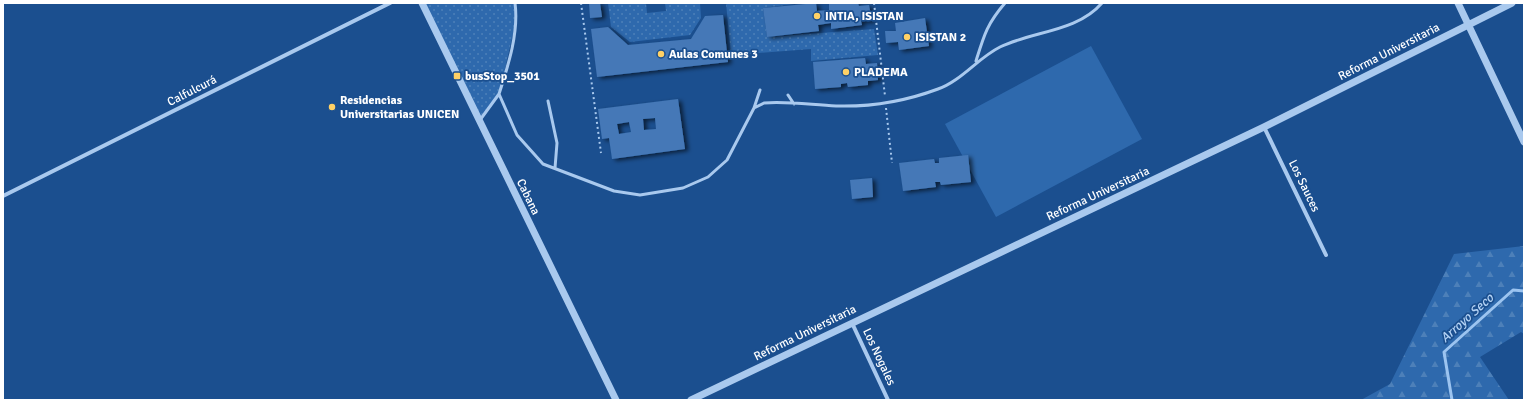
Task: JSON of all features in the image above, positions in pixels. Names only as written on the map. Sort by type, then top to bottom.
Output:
[{"type":"street","name":"Calfulcurá","points":[[3,196],[390,3]]},
{"type":"street","name":"Cabana","points":[[422,3],[616,400]]},
{"type":"street","points":[[1458,3],[1524,142]]},
{"type":"street","name":"Reforma Universitaria","points":[[691,400],[1264,127],[1512,3]]},
{"type":"street","name":"Los Sauces","points":[[1264,127],[1326,255]]},
{"type":"street","name":"Los Nogales","points":[[852,323],[888,400]]},
{"type":"lane","points":[[479,122],[499,94],[506,72],[517,17],[515,3]]},
{"type":"lane","points":[[976,62],[985,30],[992,18],[1005,3]]},
{"type":"lane","points":[[754,108],[764,103],[839,106],[886,103],[939,89],[960,76],[976,62],[1001,46],[1075,22],[1094,13],[1102,3]]},
{"type":"lane","points":[[499,94],[517,135],[543,164],[614,191],[640,195],[684,188],[708,177],[727,160],[754,108],[760,90]]},
{"type":"lane","points":[[788,95],[794,104]]},
{"type":"lane","points":[[548,101],[557,142],[555,168]]},
{"type":"path","points":[[581,3],[601,153]]},
{"type":"path","points":[[874,3],[892,163]]},
{"type":"green space","points":[[422,3],[515,3],[517,17],[499,94],[479,122]]},
{"type":"green space","points":[[608,3],[646,3],[647,13],[666,11],[665,3],[700,3],[701,18],[690,35],[630,42],[611,27]]},
{"type":"green space","points":[[726,3],[802,3],[763,8],[767,37],[874,29],[878,55],[811,61],[811,49],[731,55]]},
{"type":"green space","points":[[1091,46],[1142,139],[996,217],[945,124]]},
{"type":"green space","points":[[1524,246],[1524,334],[1521,332],[1480,357],[1509,400],[1361,400],[1390,384],[1454,254]]},
{"type":"building","points":[[589,3],[600,3],[602,17],[590,18]]},
{"type":"building","name":"INTIA, ISISTAN","points":[[816,3],[817,11],[829,10],[829,3],[858,3],[859,6],[869,5],[872,21],[861,21],[862,25],[831,29],[831,23],[818,25],[819,31],[767,37],[763,8]]},
{"type":"building","name":"Aulas Comunes 3","points":[[723,15],[728,62],[597,77],[591,29],[608,27],[628,45],[691,39],[705,16]]},
{"type":"building","name":"ISISTAN 2","points":[[925,18],[929,46],[899,50],[898,42],[886,43],[885,31],[896,31],[895,23]]},
{"type":"building","name":"PLADEMA","points":[[865,58],[866,64],[877,63],[878,80],[868,81],[868,85],[848,87],[847,83],[841,84],[841,87],[815,89],[813,62]]},
{"type":"building","points":[[678,99],[685,149],[612,159],[609,138],[602,139],[598,109]],"holes":[[[655,118],[656,129],[644,130],[643,119]],[[629,122],[631,132],[619,134],[617,124]]]},
{"type":"building","points":[[968,155],[971,182],[941,185],[940,182],[935,182],[936,187],[903,191],[899,163],[934,159],[935,163],[939,163],[939,158]]},
{"type":"building","points":[[872,178],[873,197],[852,199],[850,180]]},
{"type":"waterway","name":"Arroyo Seco","points":[[1452,400],[1444,352],[1513,290],[1524,291]]},
{"type":"place","name":"INTIA, ISISTAN","points":[[817,16]]},
{"type":"place","name":"ISISTAN 2","points":[[907,37]]},
{"type":"place","name":"Aulas Comunes 3","points":[[661,54]]},
{"type":"place","name":"PLADEMA","points":[[846,72]]},
{"type":"place","name":"busStop_3501","points":[[457,76]]},
{"type":"place","name":"Residencias Universitarias UNICEN","points":[[332,107]]}]
